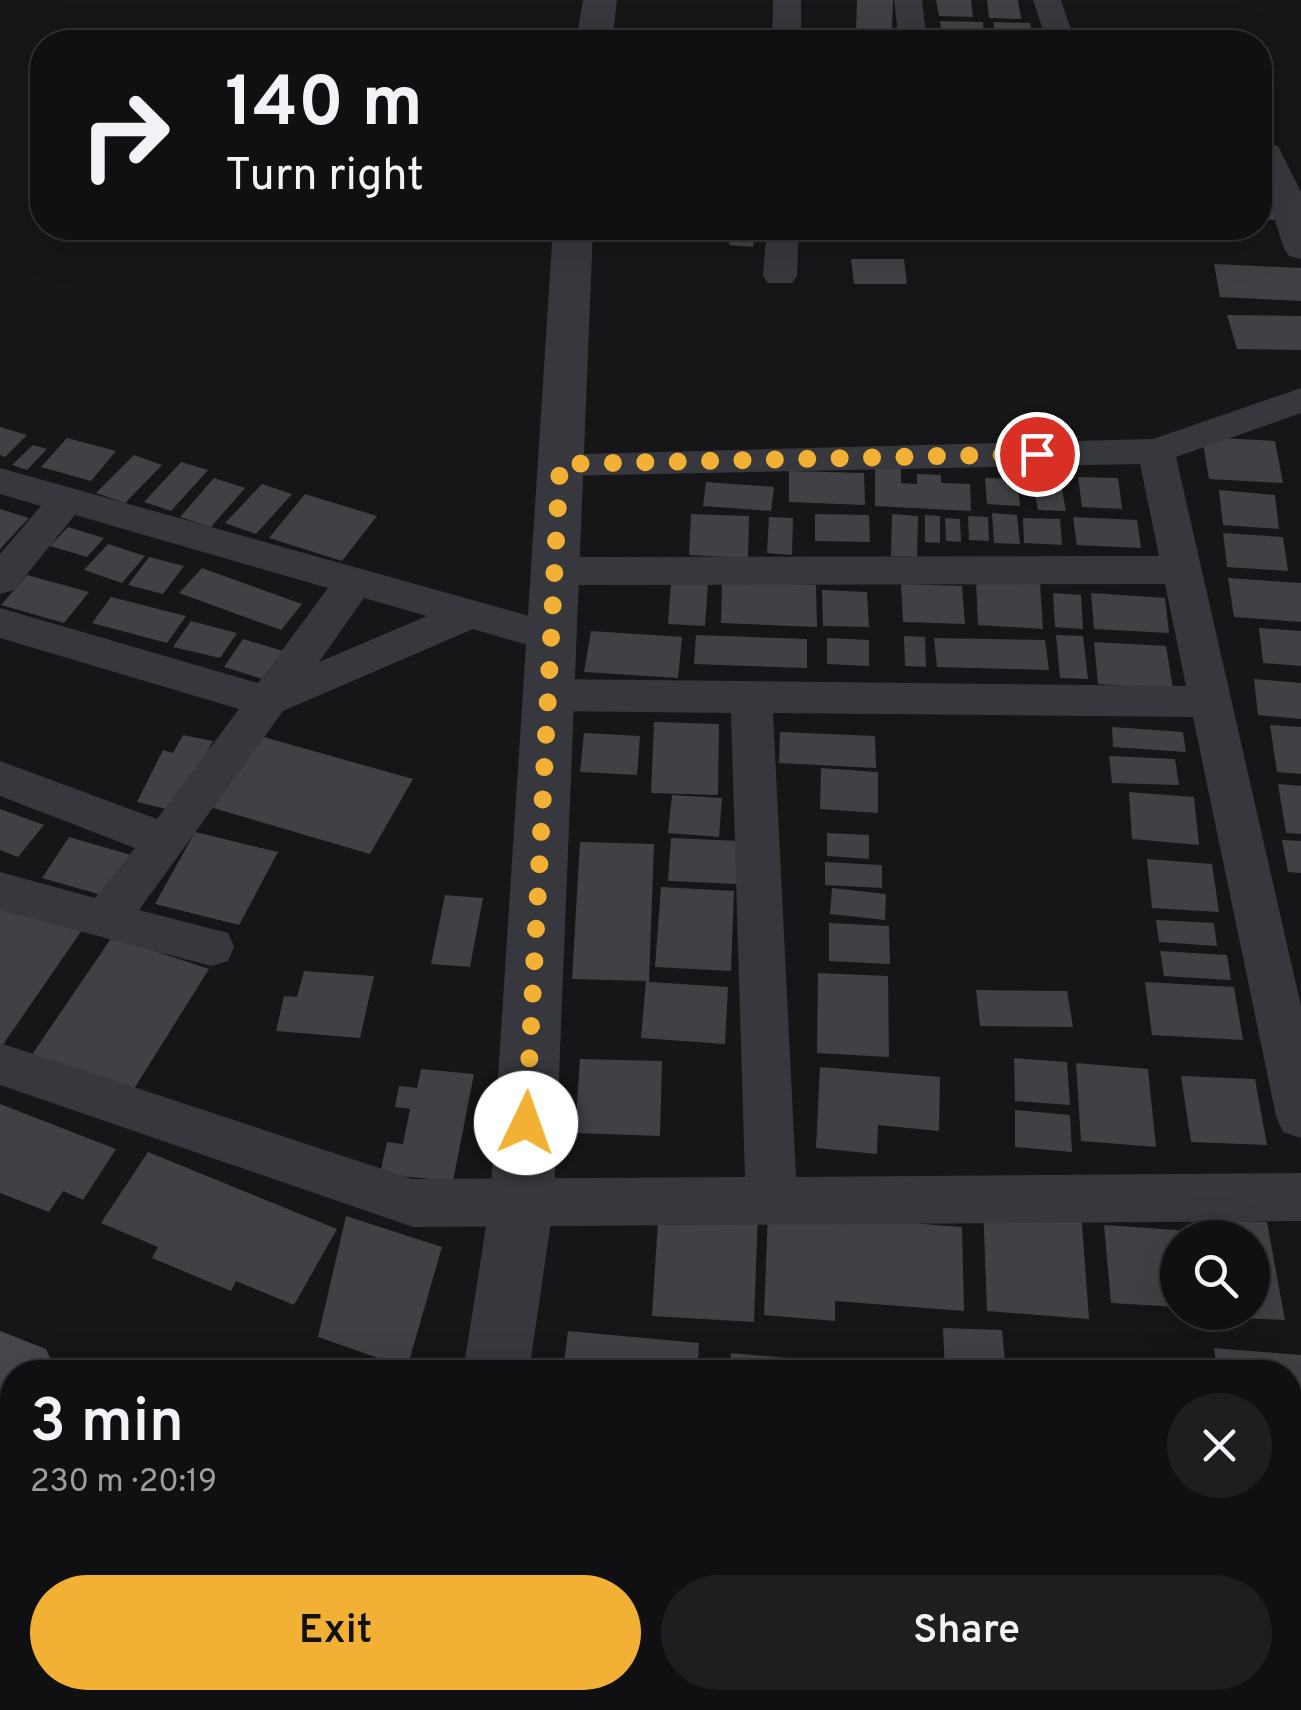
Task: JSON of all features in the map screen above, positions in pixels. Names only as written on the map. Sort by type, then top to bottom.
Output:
[{"type":"street","points":[[596,30],[600,0]]},
{"type":"street","points":[[786,30],[787,0]]},
{"type":"street","points":[[908,0],[912,30]]},
{"type":"street","points":[[1048,0],[1057,30]]},
{"type":"street","points":[[1272,160],[1293,192],[1301,249]]},
{"type":"street","points":[[498,1360],[522,1200],[572,240]]},
{"type":"street","points":[[780,276],[783,240]]},
{"type":"street","points":[[560,464],[1156,452],[1301,400]]},
{"type":"street","points":[[1156,452],[1301,1116]]},
{"type":"street","points":[[0,480],[551,637]]},
{"type":"street","points":[[0,580],[67,500]]},
{"type":"street","points":[[555,571],[1182,570]]},
{"type":"street","points":[[105,920],[355,581]]},
{"type":"street","points":[[0,623],[266,701],[471,614]]},
{"type":"street","points":[[548,695],[1211,702]]},
{"type":"street","points":[[751,697],[771,1200]]},
{"type":"street","points":[[0,778],[166,841]]},
{"type":"street","points":[[0,891],[210,948]]},
{"type":"street","points":[[0,1064],[413,1203],[1301,1197]]},
{"type":"building","points":[[857,0],[893,0],[892,30],[856,29]]},
{"type":"building","points":[[936,0],[971,0],[973,17],[939,16]]},
{"type":"building","points":[[987,0],[1018,0],[1021,19],[989,18]]},
{"type":"building","points":[[940,21],[983,22],[984,30],[941,30]]},
{"type":"building","points":[[993,22],[1030,23],[1032,30],[995,30]]},
{"type":"building","points":[[730,240],[754,240],[753,247],[729,245]]},
{"type":"building","points":[[851,259],[904,259],[907,284],[854,284]]},
{"type":"building","points":[[1214,264],[1301,268],[1301,301],[1220,297]]},
{"type":"building","points":[[1227,315],[1301,316],[1301,350],[1237,349]]},
{"type":"building","points":[[0,427],[27,435],[5,457],[0,455]]},
{"type":"building","points":[[1202,437],[1275,441],[1283,483],[1209,479]]},
{"type":"building","points":[[67,438],[116,451],[91,481],[41,467]]},
{"type":"building","points":[[33,445],[47,449],[27,470],[12,465]]},
{"type":"building","points":[[134,455],[162,465],[125,503],[96,493]]},
{"type":"building","points":[[1037,459],[1065,459],[1069,481],[1041,481]]},
{"type":"building","points":[[181,462],[208,470],[171,511],[144,502]]},
{"type":"building","points":[[875,466],[901,467],[901,483],[917,484],[917,474],[941,475],[941,483],[970,484],[971,511],[875,506]]},
{"type":"building","points":[[789,471],[864,473],[865,505],[789,502]]},
{"type":"building","points":[[1078,477],[1118,478],[1122,509],[1082,507]]},
{"type":"building","points":[[214,478],[245,488],[211,527],[180,517]]},
{"type":"building","points":[[985,478],[1017,479],[1020,506],[987,504]]},
{"type":"building","points":[[706,482],[774,487],[771,511],[703,506]]},
{"type":"building","points":[[262,484],[292,494],[256,534],[225,523]]},
{"type":"building","points":[[1033,484],[1061,484],[1066,511],[1038,510]]},
{"type":"building","points":[[1219,490],[1275,495],[1279,529],[1223,525]]},
{"type":"building","points":[[305,494],[377,516],[342,561],[269,538]]},
{"type":"building","points":[[0,509],[29,518],[0,549]]},
{"type":"building","points":[[992,513],[1017,515],[1020,544],[994,543]]},
{"type":"building","points":[[691,514],[749,516],[748,558],[689,555]]},
{"type":"building","points":[[815,514],[869,515],[870,542],[815,541]]},
{"type":"building","points":[[892,514],[918,516],[917,557],[891,556]]},
{"type":"building","points":[[925,515],[940,516],[940,543],[925,542]]},
{"type":"building","points":[[968,516],[988,517],[989,541],[969,540]]},
{"type":"building","points":[[769,517],[793,518],[792,555],[767,553]]},
{"type":"building","points":[[1073,517],[1137,520],[1141,548],[1077,545]]},
{"type":"building","points":[[945,518],[960,519],[961,542],[946,541]]},
{"type":"building","points":[[1023,518],[1060,519],[1062,545],[1024,543]]},
{"type":"building","points":[[68,527],[104,538],[87,557],[50,546]]},
{"type":"building","points":[[1223,533],[1283,537],[1288,571],[1227,567]]},
{"type":"building","points":[[108,544],[145,556],[122,583],[84,570]]},
{"type":"building","points":[[149,557],[184,566],[163,594],[128,585]]},
{"type":"building","points":[[202,568],[302,604],[281,630],[179,593]]},
{"type":"building","points":[[27,575],[89,592],[64,623],[1,605]]},
{"type":"building","points":[[1228,578],[1301,583],[1301,622],[1234,617]]},
{"type":"building","points":[[976,580],[1040,583],[1043,629],[978,625]]},
{"type":"building","points":[[722,581],[816,585],[817,627],[721,623]]},
{"type":"building","points":[[671,583],[708,584],[705,626],[668,624]]},
{"type":"building","points":[[901,584],[962,586],[965,624],[903,622]]},
{"type":"building","points":[[822,590],[867,592],[869,627],[823,626]]},
{"type":"building","points":[[1053,593],[1081,595],[1083,629],[1055,627]]},
{"type":"building","points":[[1091,593],[1165,598],[1169,633],[1094,629]]},
{"type":"building","points":[[111,597],[186,616],[167,643],[92,623]]},
{"type":"building","points":[[191,621],[237,633],[220,658],[173,647]]},
{"type":"building","points":[[1259,628],[1301,631],[1301,666],[1263,663]]},
{"type":"building","points":[[591,631],[682,637],[678,678],[584,672]]},
{"type":"building","points":[[696,635],[807,639],[807,668],[694,664]]},
{"type":"building","points":[[1056,635],[1083,636],[1088,679],[1060,678]]},
{"type":"building","points":[[904,636],[925,637],[926,667],[905,666]]},
{"type":"building","points":[[827,638],[869,640],[869,666],[827,664]]},
{"type":"building","points":[[934,638],[1045,640],[1049,670],[937,667]]},
{"type":"building","points":[[243,639],[293,654],[273,682],[224,667]]},
{"type":"building","points":[[1094,642],[1166,646],[1173,689],[1098,684]]},
{"type":"building","points":[[1254,679],[1301,683],[1301,719],[1258,715]]},
{"type":"building","points":[[654,722],[719,724],[718,795],[651,793]]},
{"type":"building","points":[[1270,725],[1301,727],[1301,774],[1277,772]]},
{"type":"building","points":[[1112,727],[1183,732],[1186,752],[1113,747]]},
{"type":"building","points":[[780,732],[875,736],[876,768],[779,763]]},
{"type":"building","points":[[584,733],[640,736],[637,775],[580,772]]},
{"type":"building","points":[[183,735],[213,741],[175,811],[137,802],[163,750],[173,753]]},
{"type":"building","points":[[260,736],[413,779],[370,854],[213,808]]},
{"type":"building","points":[[1109,756],[1175,759],[1179,785],[1112,783]]},
{"type":"building","points":[[821,768],[878,772],[878,813],[820,809]]},
{"type":"building","points":[[1278,784],[1301,786],[1301,834],[1286,833]]},
{"type":"building","points":[[1129,792],[1194,797],[1199,845],[1132,839]]},
{"type":"building","points":[[672,795],[722,798],[719,837],[668,833]]},
{"type":"building","points":[[0,809],[44,825],[18,857],[0,850]]},
{"type":"building","points":[[195,832],[278,852],[239,925],[155,904]]},
{"type":"building","points":[[827,833],[869,835],[869,859],[827,856]]},
{"type":"building","points":[[69,837],[138,857],[112,898],[42,878]]},
{"type":"building","points":[[671,838],[741,841],[740,884],[668,881]]},
{"type":"building","points":[[1282,840],[1301,841],[1301,873],[1288,872]]},
{"type":"building","points":[[580,842],[654,844],[649,982],[728,987],[725,1044],[641,1038],[646,981],[572,979]]},
{"type":"building","points":[[1147,859],[1212,864],[1219,912],[1152,908]]},
{"type":"building","points":[[825,862],[882,865],[882,888],[825,885]]},
{"type":"building","points":[[661,887],[734,891],[731,971],[655,967]]},
{"type":"building","points":[[832,888],[886,894],[885,920],[830,914]]},
{"type":"building","points":[[445,895],[483,898],[470,967],[431,964]]},
{"type":"building","points":[[0,903],[82,930],[0,1049]]},
{"type":"building","points":[[1156,920],[1214,923],[1217,946],[1159,942]]},
{"type":"building","points":[[829,923],[889,926],[890,964],[829,961]]},
{"type":"building","points":[[112,937],[209,969],[132,1092],[31,1056]]},
{"type":"building","points":[[1160,951],[1227,955],[1231,980],[1164,976]]},
{"type":"building","points":[[304,971],[374,976],[360,1038],[276,1031],[284,996],[297,997]]},
{"type":"building","points":[[818,973],[888,976],[889,1057],[817,1053]]},
{"type":"building","points":[[1145,982],[1234,987],[1243,1040],[1152,1035]]},
{"type":"building","points":[[976,990],[1067,991],[1073,1027],[980,1026]]},
{"type":"building","points":[[1014,1058],[1067,1062],[1070,1105],[1015,1101]]},
{"type":"building","points":[[580,1059],[662,1061],[660,1136],[575,1133]]},
{"type":"building","points":[[1076,1063],[1148,1069],[1156,1147],[1081,1141]]},
{"type":"building","points":[[820,1067],[940,1077],[939,1131],[878,1125],[877,1154],[816,1148]]},
{"type":"building","points":[[421,1069],[474,1074],[453,1181],[380,1174],[387,1142],[403,1144],[410,1109],[395,1107],[399,1086],[417,1088]]},
{"type":"building","points":[[1181,1076],[1255,1079],[1267,1145],[1191,1142]]},
{"type":"building","points":[[0,1104],[116,1149],[83,1200],[63,1191],[49,1212],[0,1193]]},
{"type":"building","points":[[1015,1110],[1070,1115],[1072,1152],[1015,1147]]},
{"type":"building","points":[[148,1152],[337,1229],[294,1305],[236,1281],[231,1291],[152,1258],[158,1247],[101,1223]]},
{"type":"building","points":[[983,1203],[1081,1211],[1089,1319],[987,1311]]},
{"type":"building","points":[[659,1205],[758,1211],[754,1322],[652,1316]]},
{"type":"building","points":[[768,1212],[962,1227],[964,1311],[835,1301],[835,1321],[764,1315]]},
{"type":"building","points":[[346,1216],[442,1247],[409,1360],[384,1360],[318,1337]]},
{"type":"building","points":[[1104,1225],[1160,1229],[1160,1306],[1111,1303]]},
{"type":"building","points":[[1270,1238],[1285,1320],[1270,1319]]},
{"type":"building","points":[[943,1328],[1002,1330],[1005,1360],[944,1360]]},
{"type":"building","points":[[568,1331],[699,1343],[698,1360],[564,1360]]},
{"type":"building","points":[[1214,1348],[1301,1355],[1301,1360],[1216,1360]]},
{"type":"building","points":[[731,1353],[810,1360],[730,1360]]},
{"type":"route","points":[[526,1123],[560,464],[1037,454]]}]
